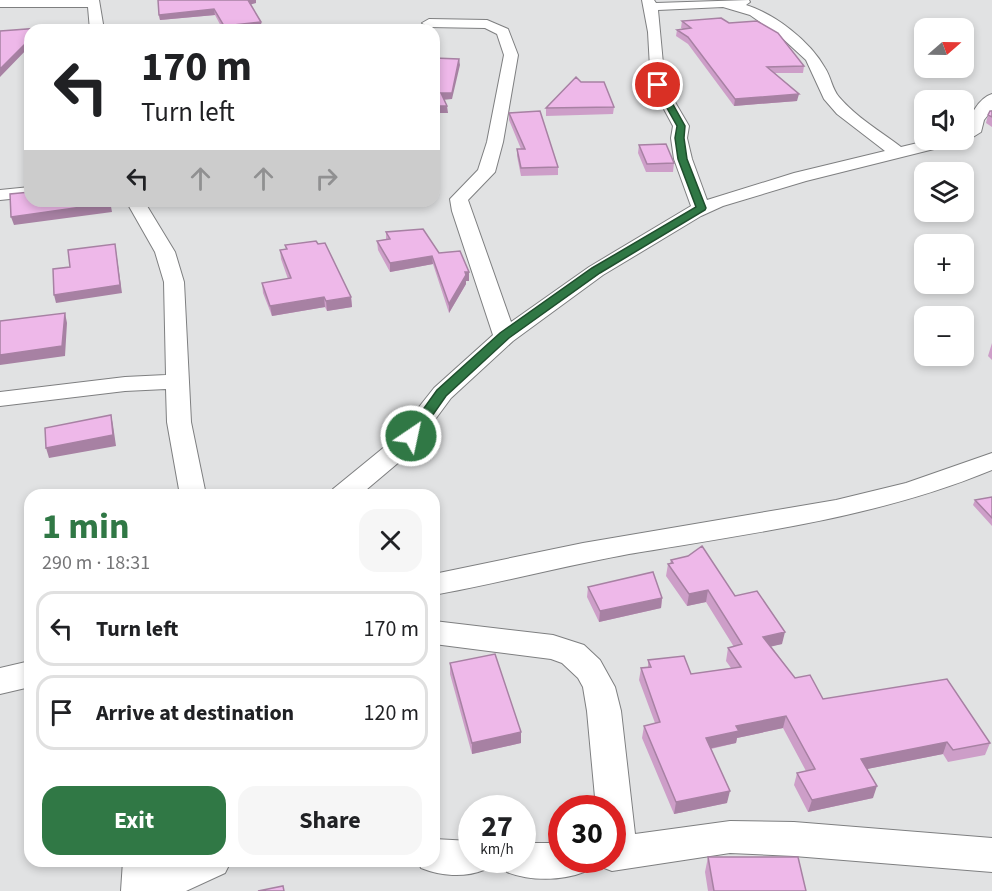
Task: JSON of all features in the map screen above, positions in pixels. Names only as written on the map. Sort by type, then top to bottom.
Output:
[{"type":"street","points":[[701,208],[683,159],[679,138],[681,126],[658,85],[649,4],[727,4],[762,0]]},
{"type":"street","points":[[0,3],[93,2],[96,24]]},
{"type":"street","points":[[727,4],[755,12],[785,33],[811,57],[819,69],[829,96],[843,111],[897,152]]},
{"type":"street","points":[[429,23],[487,24],[503,32],[511,55],[495,142],[486,172],[459,199],[461,211],[505,336]]},
{"type":"street","points":[[974,124],[992,99]]},
{"type":"street","points":[[974,135],[992,137]]},
{"type":"street","points":[[351,489],[402,446],[442,393],[505,336],[596,271],[701,208],[800,177],[914,148]]},
{"type":"street","points":[[0,195],[24,193]]},
{"type":"street","points":[[139,207],[165,252],[174,282],[179,422],[192,489]]},
{"type":"street","points":[[0,399],[126,384],[176,382]]},
{"type":"street","points":[[440,584],[575,553],[796,518],[956,477],[992,461]]},
{"type":"street","points":[[440,634],[553,647],[573,654],[589,669],[598,687],[604,711],[610,795]]},
{"type":"street","points":[[0,681],[24,675]]},
{"type":"street","points":[[626,852],[730,837],[794,839],[992,855]]},
{"type":"street","points":[[440,856],[458,857]]},
{"type":"street","points":[[142,867],[142,891],[198,867]]},
{"type":"building","points":[[158,0],[248,0],[261,22],[223,24],[214,9],[159,15]]},
{"type":"building","points":[[721,18],[729,23],[757,21],[778,33],[804,66],[767,67],[799,94],[735,99],[688,37],[677,30],[691,28],[682,21]]},
{"type":"building","points":[[24,29],[24,45],[0,69],[0,31]]},
{"type":"building","points":[[440,58],[459,59],[452,93],[441,93],[447,106],[440,106]]},
{"type":"building","points":[[576,77],[581,82],[604,82],[614,107],[546,108]]},
{"type":"building","points":[[540,111],[558,167],[521,168],[517,149],[525,149],[509,113]]},
{"type":"building","points":[[666,144],[674,163],[647,164],[639,145]]},
{"type":"building","points":[[24,193],[24,207],[82,207],[11,217],[10,194]]},
{"type":"building","points":[[423,229],[439,253],[460,251],[469,272],[465,272],[466,275],[449,304],[432,256],[390,263],[377,241],[390,239],[386,232]]},
{"type":"building","points":[[316,241],[318,244],[325,243],[351,297],[326,301],[324,297],[270,306],[262,283],[291,278],[280,250],[287,249],[285,245]]},
{"type":"building","points":[[115,244],[120,285],[54,295],[53,269],[70,267],[68,250]]},
{"type":"building","points":[[65,313],[62,346],[0,355],[0,321]]},
{"type":"building","points":[[111,415],[113,435],[46,448],[45,428]]},
{"type":"building","points":[[992,497],[992,518],[975,500]]},
{"type":"building","points":[[702,546],[735,596],[757,591],[785,632],[763,637],[795,678],[810,675],[823,699],[947,679],[990,743],[953,750],[947,742],[861,759],[877,786],[812,800],[797,773],[815,769],[786,716],[736,726],[739,731],[706,738],[730,791],[676,802],[644,726],[660,722],[641,668],[651,667],[648,660],[684,656],[691,674],[741,667],[728,648],[742,644],[708,590],[689,594],[668,564],[673,563],[671,560],[688,556]]},
{"type":"building","points":[[653,572],[662,598],[600,611],[588,587]]},
{"type":"building","points":[[495,654],[521,732],[472,743],[450,663]]},
{"type":"building","points":[[708,857],[798,857],[806,891],[714,891]]},
{"type":"building","points":[[283,886],[284,891],[258,891]]},
{"type":"route","points":[[411,436],[442,393],[505,336],[596,271],[701,208],[683,159],[679,138],[681,126],[658,85]]}]
